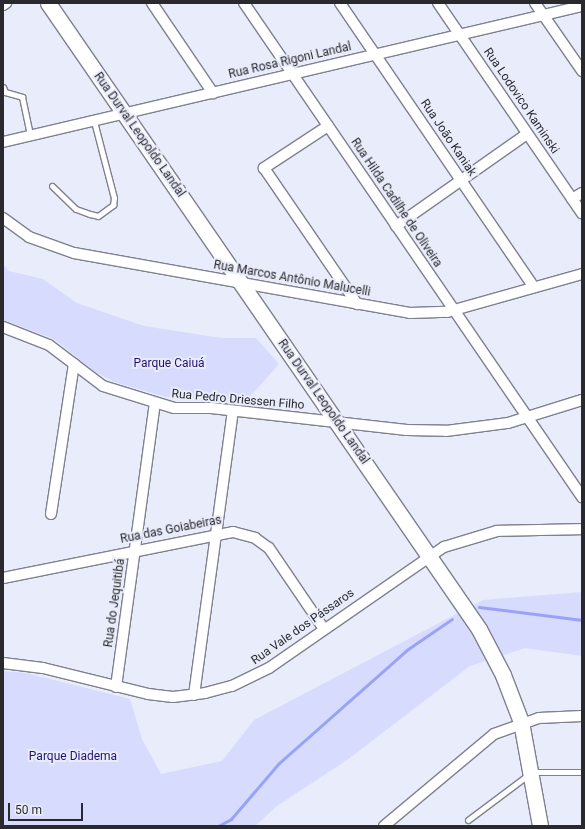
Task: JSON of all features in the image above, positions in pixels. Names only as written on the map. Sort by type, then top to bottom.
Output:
[{"type":"street","name":"Rua Durval Leopoldo Landal","points":[[48,3],[429,555],[492,652],[521,722],[532,772],[540,826]]},
{"type":"street","points":[[152,3],[213,93]]},
{"type":"street","name":"Rua Hilda Cadilhe de Oliveira","points":[[244,3],[582,497]]},
{"type":"street","name":"Rua João Kaniak","points":[[340,3],[534,287]]},
{"type":"street","name":"Rua Lodovico Kaminski","points":[[438,3],[582,214]]},
{"type":"street","points":[[535,3],[582,71]]},
{"type":"street","name":"Rua Rosa Rigoni Landal","points":[[3,142],[582,6]]},
{"type":"street","points":[[328,126],[264,168],[357,304]]},
{"type":"street","points":[[396,226],[528,134]]},
{"type":"street","points":[[572,200],[582,193]]},
{"type":"street","name":"Rua Marcos Antônio Malucelli","points":[[3,218],[29,237],[60,250],[410,313],[454,310],[582,274]]},
{"type":"street","name":"Rua Pedro Driessen Filho","points":[[3,327],[49,345],[103,386],[155,404],[179,409],[234,411],[337,422],[446,431],[527,418],[582,400]]},
{"type":"street","points":[[52,514],[74,364]]},
{"type":"street","name":"Rua do Jequitibá","points":[[116,687],[155,404]]},
{"type":"street","points":[[194,695],[234,411]]},
{"type":"street","name":"Rua Vale dos Pássaros","points":[[3,663],[43,668],[116,687],[162,696],[194,695],[232,686],[259,674],[429,555],[478,534],[582,529]]},
{"type":"street","name":"Rua das Goiabeiras","points":[[3,578],[216,533],[233,532],[263,543],[324,629]]},
{"type":"street","points":[[384,826],[481,743],[521,722],[582,716]]},
{"type":"lane","points":[[3,87],[5,92],[18,93],[22,97],[30,136]]},
{"type":"lane","points":[[52,186],[76,209],[90,214],[98,216],[113,205],[114,198],[94,121]]},
{"type":"lane","points":[[468,820],[532,772],[582,772]]},
{"type":"green space","name":"Parque Caiuá","points":[[3,264],[9,271],[43,279],[77,303],[144,326],[221,338],[256,338],[279,364],[247,400],[166,397],[114,382],[94,371],[54,339],[3,320]]},
{"type":"green space","name":"Parque Diadema","points":[[582,592],[582,656],[525,648],[470,666],[347,760],[277,806],[255,826],[3,826],[3,671],[26,673],[130,699],[142,739],[161,774],[222,761],[254,720],[483,600]]},
{"type":"waterway","points":[[479,607],[582,620]]},
{"type":"waterway","points":[[218,826],[231,819],[279,763],[408,649],[452,619]]}]
